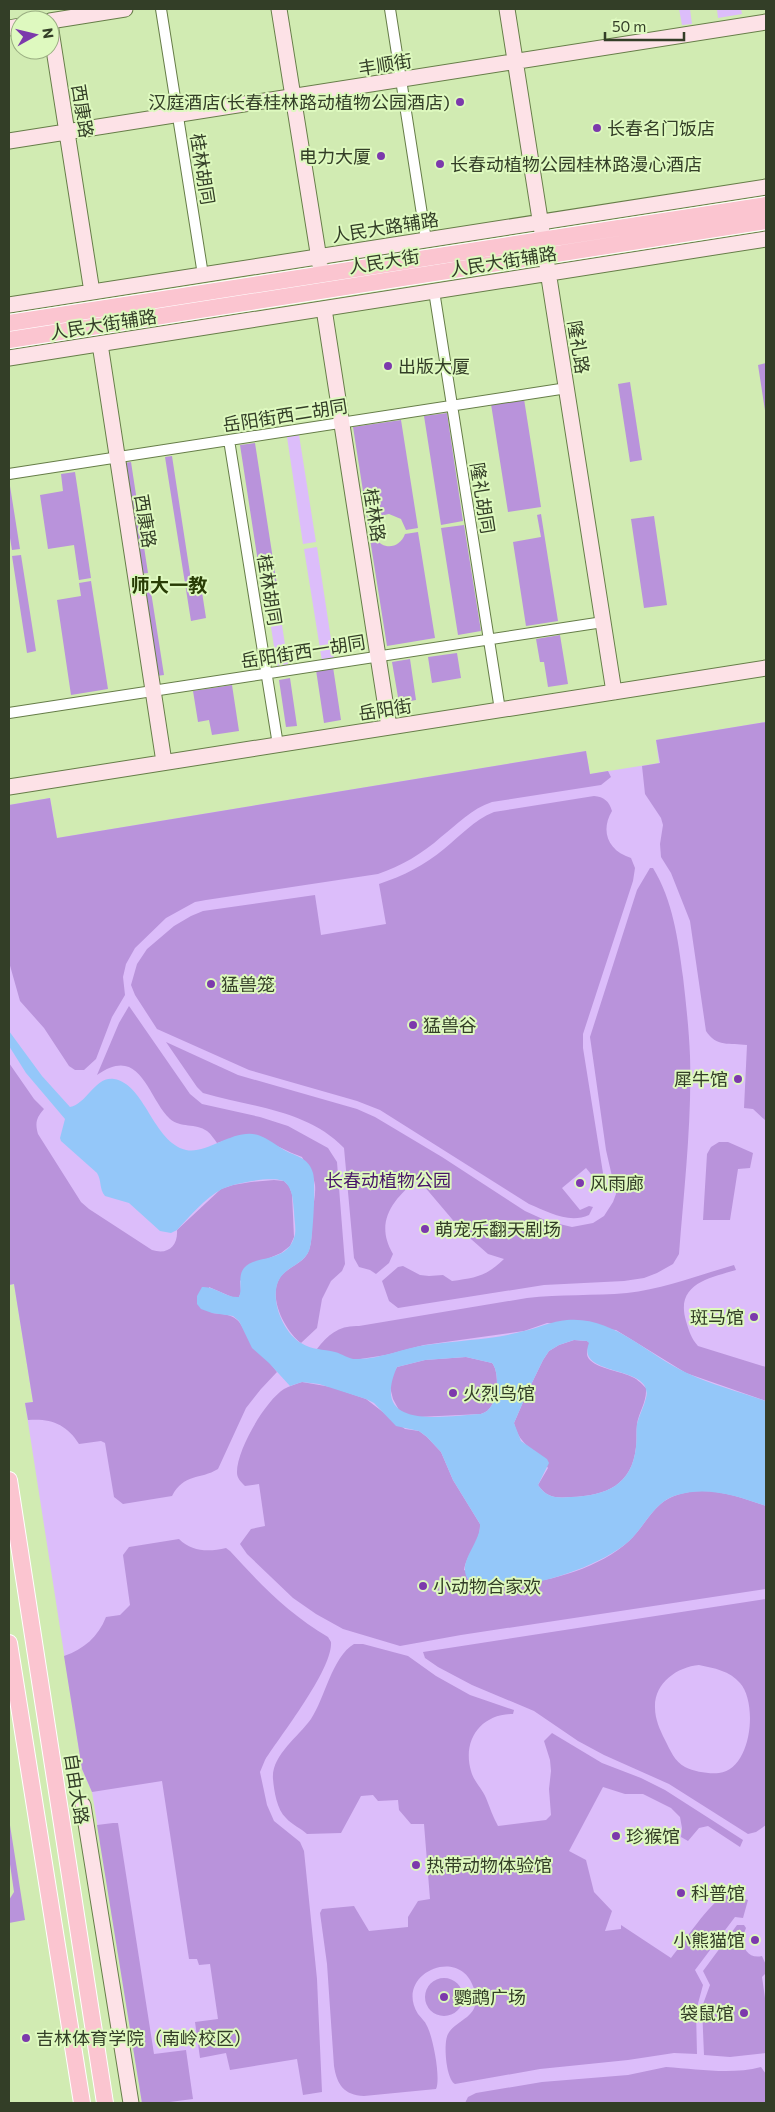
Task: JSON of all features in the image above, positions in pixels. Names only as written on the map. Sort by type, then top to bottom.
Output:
[{"type":"main road","name":"人民大街","points":[[9,340],[545,247],[766,205]]},
{"type":"main road","name":"人民大街","points":[[9,323],[322,274],[766,221]]},
{"type":"main road","name":"自由大路","points":[[9,1480],[105,2103]]},
{"type":"main road","points":[[9,1644],[82,2103]]},
{"type":"street","points":[[60,20],[125,9]]},
{"type":"street","name":"桂林胡同","points":[[161,9],[203,275]]},
{"type":"street","points":[[279,9],[322,274]]},
{"type":"street","points":[[390,9],[426,240]]},
{"type":"street","name":"隆礼路","points":[[507,9],[614,692]]},
{"type":"street","name":"丰顺街","points":[[9,141],[766,22]]},
{"type":"street","name":"西康路","points":[[56,60],[92,292]]},
{"type":"street","name":"人民大路辅路","points":[[9,305],[766,187]]},
{"type":"street","name":"人民大街辅路","points":[[9,358],[766,239]]},
{"type":"street","name":"隆礼胡同","points":[[434,291],[500,710]]},
{"type":"street","name":"桂林路","points":[[324,308],[389,727]]},
{"type":"street","name":"西康路","points":[[100,344],[164,762]]},
{"type":"street","name":"岳阳街西二胡同","points":[[9,474],[567,388]]},
{"type":"street","name":"桂林胡同","points":[[230,440],[278,745]]},
{"type":"street","name":"岳阳街西一胡同","points":[[9,713],[603,622]]},
{"type":"street","name":"岳阳街","points":[[9,787],[766,668]]},
{"type":"street","points":[[83,1805],[131,2103]]},
{"type":"green space","points":[[679,9],[690,9],[692,24],[682,25]]},
{"type":"green space","points":[[717,9],[741,9],[742,14],[718,18]]},
{"type":"green space","points":[[766,363],[766,417],[758,365]]},
{"type":"green space","points":[[630,382],[642,460],[630,462],[618,384]]},
{"type":"green space","points":[[524,399],[541,507],[508,512],[491,404]]},
{"type":"green space","points":[[447,413],[463,521],[441,525],[424,416]]},
{"type":"green space","points":[[401,420],[418,528],[406,530],[401,519],[389,514],[376,521],[374,535],[370,536],[353,427]]},
{"type":"green space","points":[[299,435],[316,542],[303,544],[287,437]]},
{"type":"green space","points":[[255,443],[277,585],[262,588],[240,445]]},
{"type":"green space","points":[[172,456],[191,580],[200,579],[206,618],[191,621],[165,457]]},
{"type":"green space","points":[[131,462],[148,573],[140,574],[123,463]]},
{"type":"green space","points":[[75,472],[91,578],[79,580],[74,545],[48,549],[40,495],[63,491],[61,474]]},
{"type":"green space","points":[[10,486],[20,549],[12,550],[9,532]]},
{"type":"green space","points":[[541,514],[558,621],[526,626],[513,542],[541,537],[537,515]]},
{"type":"green space","points":[[654,516],[667,605],[644,608],[631,519]]},
{"type":"green space","points":[[464,525],[481,631],[458,635],[441,528]]},
{"type":"green space","points":[[418,532],[435,638],[387,646],[370,539],[375,538],[383,545],[392,546],[403,539],[405,534]]},
{"type":"green space","points":[[317,547],[334,659],[322,661],[304,549]]},
{"type":"green space","points":[[21,555],[36,651],[27,653],[12,556]]},
{"type":"green space","points":[[149,579],[164,675],[156,676],[141,580]]},
{"type":"green space","points":[[91,581],[108,689],[71,695],[57,600],[81,596],[79,583]]},
{"type":"green space","points":[[280,612],[288,664],[277,666],[269,614]]},
{"type":"green space","points":[[560,635],[568,684],[548,687],[544,662],[540,662],[536,639]]},
{"type":"green space","points":[[457,653],[461,678],[432,683],[428,657]]},
{"type":"green space","points":[[410,659],[416,700],[399,703],[392,662]]},
{"type":"green space","points":[[333,667],[341,720],[324,723],[316,670]]},
{"type":"green space","points":[[290,678],[297,726],[286,727],[279,680]]},
{"type":"green space","points":[[232,685],[239,731],[212,735],[209,720],[198,722],[193,691]]},
{"type":"green space","name":"长春动植物公园","points":[[766,722],[766,2103],[142,2103],[92,1792],[82,1769],[25,1403],[33,1402],[14,1284],[9,1285],[9,805],[50,798],[57,838],[586,751],[590,774],[659,763],[656,740]]},
{"type":"green space","points":[[766,722],[766,1121],[753,1109],[744,1108],[747,1045],[719,1042],[714,1040],[706,1031],[690,921],[671,873],[661,857],[660,844],[663,825],[661,818],[645,794],[642,766],[660,763],[656,740]]},
{"type":"green space","points":[[586,751],[590,774],[608,771],[611,777],[601,785],[492,802],[484,805],[465,817],[419,854],[387,871],[378,874],[195,902],[166,918],[135,948],[126,964],[123,977],[125,995],[112,1017],[96,1059],[84,1070],[75,1070],[69,1066],[44,1028],[20,1001],[9,962],[9,805],[50,798],[57,838]]},
{"type":"green space","points":[[594,796],[601,797],[608,802],[612,811],[608,818],[608,839],[617,851],[631,858],[635,868],[633,881],[583,1034],[583,1048],[603,1173],[600,1185],[586,1168],[562,1188],[580,1210],[589,1206],[593,1207],[589,1215],[566,1218],[529,1204],[380,1110],[357,1101],[249,1070],[157,1029],[135,995],[131,985],[137,964],[147,949],[174,926],[191,916],[203,911],[315,895],[321,935],[386,924],[379,884],[405,874],[429,860],[480,819],[494,812]]},
{"type":"green space","points":[[650,868],[653,868],[660,881],[670,907],[677,935],[690,1046],[690,1106],[679,1254],[673,1264],[644,1278],[624,1281],[544,1285],[398,1308],[389,1301],[382,1281],[398,1267],[403,1266],[420,1275],[443,1275],[452,1281],[486,1273],[504,1259],[488,1254],[463,1232],[418,1179],[401,1195],[389,1212],[385,1232],[393,1254],[389,1263],[376,1274],[359,1267],[354,1258],[344,1148],[330,1135],[314,1125],[278,1112],[203,1093],[166,1042],[238,1075],[357,1109],[375,1117],[442,1157],[525,1211],[547,1221],[572,1227],[593,1223],[604,1216],[616,1194],[606,1150],[590,1037],[637,890]]},
{"type":"green space","points":[[129,1006],[190,1094],[202,1104],[260,1117],[288,1126],[328,1148],[337,1162],[345,1264],[342,1271],[331,1281],[322,1299],[317,1328],[301,1343],[288,1329],[283,1320],[276,1300],[276,1290],[278,1281],[284,1273],[302,1260],[309,1250],[315,1192],[312,1174],[302,1157],[261,1139],[243,1137],[217,1143],[203,1129],[174,1122],[162,1110],[141,1077],[133,1069],[124,1066],[112,1067],[97,1075],[119,1023]]},
{"type":"green space","points":[[9,1063],[34,1099],[44,1109],[37,1121],[38,1134],[81,1202],[152,1250],[163,1251],[171,1248],[176,1241],[177,1230],[221,1189],[233,1185],[274,1180],[284,1181],[289,1186],[292,1194],[294,1237],[290,1246],[281,1253],[267,1259],[240,1281],[241,1292],[239,1297],[232,1297],[209,1287],[212,1313],[226,1315],[238,1320],[277,1372],[246,1408],[218,1469],[187,1480],[172,1496],[123,1504],[114,1497],[105,1443],[101,1441],[79,1444],[63,1427],[51,1421],[28,1420],[25,1403],[33,1402],[14,1284],[9,1285]]},
{"type":"green space","points":[[719,1142],[728,1142],[753,1153],[750,1168],[738,1169],[730,1220],[703,1220],[707,1154],[711,1147]]},
{"type":"green space","points":[[734,1265],[736,1270],[705,1280],[690,1291],[685,1299],[686,1321],[689,1331],[698,1346],[766,1367],[766,1401],[686,1373],[616,1330],[547,1323],[524,1331],[424,1345],[386,1355],[354,1360],[317,1349],[330,1335],[346,1327],[527,1298],[640,1291]]},
{"type":"green space","points":[[574,1340],[590,1343],[587,1355],[592,1362],[634,1378],[646,1388],[646,1393],[637,1424],[633,1460],[629,1471],[623,1479],[606,1491],[595,1494],[556,1497],[548,1495],[538,1485],[548,1468],[520,1438],[514,1423],[549,1351]]},
{"type":"green space","points":[[466,1357],[492,1363],[495,1367],[497,1380],[496,1394],[488,1410],[481,1414],[418,1417],[407,1415],[399,1410],[393,1399],[390,1387],[392,1376],[397,1367],[425,1360]]},
{"type":"green space","points":[[302,1382],[331,1387],[366,1399],[405,1429],[419,1431],[441,1452],[453,1480],[480,1524],[476,1542],[464,1570],[487,1582],[499,1586],[528,1583],[590,1566],[618,1550],[629,1541],[660,1504],[674,1496],[697,1491],[709,1491],[732,1495],[766,1506],[766,1589],[400,1646],[343,1629],[293,1598],[247,1554],[240,1544],[251,1529],[265,1526],[259,1484],[245,1486],[238,1477],[238,1464],[241,1452],[253,1427],[268,1404],[284,1389]]},
{"type":"green space","points":[[179,1539],[195,1549],[213,1550],[226,1548],[276,1598],[300,1618],[328,1637],[331,1642],[324,1668],[315,1685],[265,1760],[260,1772],[267,1805],[274,1821],[300,1842],[304,1851],[317,1979],[322,2092],[303,2095],[297,2059],[230,2070],[226,2053],[200,2058],[195,2022],[218,2019],[210,1964],[199,1965],[197,1959],[189,1959],[162,1781],[92,1792],[82,1769],[64,1656],[78,1650],[90,1641],[99,1631],[106,1617],[120,1615],[130,1605],[123,1555],[129,1547]]},
{"type":"green space","points":[[766,1599],[766,1825],[756,1832],[748,1834],[669,1784],[604,1755],[578,1741],[534,1711],[472,1685],[438,1667],[425,1658],[423,1652]],"holes":[[[699,1665],[721,1671],[736,1679],[746,1692],[749,1705],[749,1734],[745,1748],[739,1760],[730,1769],[719,1773],[693,1770],[678,1762],[661,1732],[655,1712],[658,1691],[668,1678],[683,1669]]]},
{"type":"green space","points":[[354,1644],[363,1644],[408,1656],[436,1676],[470,1695],[514,1710],[513,1714],[502,1715],[483,1724],[472,1739],[469,1749],[472,1775],[484,1794],[498,1826],[546,1820],[551,1815],[549,1789],[550,1760],[544,1741],[552,1733],[602,1763],[641,1778],[665,1790],[743,1840],[740,1847],[708,1826],[699,1828],[688,1841],[681,1837],[680,1817],[671,1808],[643,1794],[625,1794],[603,1787],[569,1851],[586,1860],[594,1892],[612,1911],[605,1931],[621,1929],[621,1925],[671,1958],[712,1905],[719,1899],[731,1896],[748,1900],[743,1918],[735,1917],[695,1970],[703,1985],[696,2011],[697,2054],[674,2053],[540,2069],[455,2084],[449,2075],[446,2039],[452,2029],[472,2012],[476,1999],[474,1989],[467,1976],[456,1968],[444,1967],[432,1970],[421,1977],[414,1987],[413,2000],[418,2014],[426,2024],[432,2039],[438,2076],[436,2089],[364,2096],[351,2094],[343,2088],[337,2079],[334,2066],[327,1964],[320,1913],[322,1909],[354,1906],[369,1931],[408,1927],[408,1917],[418,1901],[430,1899],[424,1824],[411,1824],[399,1810],[398,1800],[378,1801],[373,1795],[361,1796],[341,1833],[307,1834],[283,1815],[276,1800],[273,1779],[276,1762],[286,1747],[311,1719],[334,1668],[346,1650]]},
{"type":"green space","points":[[9,1819],[25,1920],[9,1923],[9,1900],[14,1892],[9,1857]]},
{"type":"green space","points":[[118,1823],[154,2054],[186,2050],[193,2099],[162,2103],[142,2103],[97,1825]]},
{"type":"green space","points":[[737,1925],[744,1925],[746,1928],[742,1939],[748,1953],[758,1957],[762,1956],[766,1965],[766,1973],[762,1977],[766,2005],[766,2053],[730,2057],[704,2055],[702,2007],[710,1985],[703,1971]]},
{"type":"green space","points":[[444,1978],[457,1984],[463,1997],[457,2010],[444,2016],[431,2010],[425,1997],[431,1984]]},
{"type":"green space","points":[[666,2067],[738,2071],[761,2067],[766,2074],[766,2103],[465,2103],[468,2097],[476,2093],[542,2082],[628,2075]]},
{"type":"water","points":[[9,1031],[42,1076],[70,1107],[76,1105],[102,1082],[107,1079],[114,1079],[125,1083],[134,1091],[165,1136],[175,1145],[186,1150],[202,1149],[239,1135],[258,1135],[300,1157],[309,1165],[314,1179],[314,1212],[309,1251],[303,1259],[280,1278],[276,1295],[279,1314],[283,1323],[294,1338],[301,1343],[313,1348],[335,1352],[352,1359],[367,1359],[426,1345],[512,1334],[567,1320],[584,1320],[600,1324],[630,1338],[687,1373],[716,1385],[766,1401],[766,1506],[722,1493],[689,1492],[677,1495],[662,1503],[628,1542],[596,1562],[575,1571],[552,1578],[507,1586],[487,1586],[470,1582],[466,1575],[466,1561],[477,1539],[480,1524],[453,1480],[441,1452],[427,1437],[419,1431],[396,1426],[374,1403],[366,1399],[319,1384],[302,1382],[290,1386],[252,1348],[239,1321],[233,1316],[212,1313],[201,1309],[197,1304],[197,1296],[202,1287],[239,1297],[241,1275],[244,1268],[255,1261],[277,1255],[290,1246],[295,1235],[295,1228],[292,1196],[288,1185],[280,1180],[273,1179],[244,1182],[227,1187],[204,1202],[177,1230],[171,1233],[160,1231],[129,1203],[105,1196],[97,1173],[61,1141],[60,1138],[65,1119],[26,1073],[9,1046]],"holes":[[[574,1340],[587,1341],[589,1343],[588,1354],[593,1362],[639,1380],[646,1387],[646,1398],[637,1424],[636,1447],[633,1460],[629,1471],[623,1479],[606,1491],[595,1494],[556,1497],[548,1495],[538,1485],[549,1463],[547,1459],[521,1441],[514,1423],[549,1351]],[[466,1357],[492,1363],[495,1367],[497,1380],[496,1394],[494,1401],[487,1411],[481,1414],[430,1417],[401,1411],[393,1402],[391,1387],[397,1367],[425,1360]]]},
{"type":"place","name":"汉庭酒店(长春桂林路动植物公园酒店)","points":[[460,102]]},
{"type":"place","name":"长春名门饭店","points":[[597,128]]},
{"type":"place","name":"电力大厦","points":[[381,156]]},
{"type":"place","name":"长春动植物公园桂林路漫心酒店","points":[[440,164]]},
{"type":"place","name":"出版大厦","points":[[388,366]]},
{"type":"place","name":"猛兽笼","points":[[211,984]]},
{"type":"place","name":"猛兽谷","points":[[413,1025]]},
{"type":"place","name":"犀牛馆","points":[[738,1079]]},
{"type":"place","name":"风雨廊","points":[[580,1183]]},
{"type":"place","name":"萌宠乐翻天剧场","points":[[425,1229]]},
{"type":"place","name":"斑马馆","points":[[754,1317]]},
{"type":"place","name":"火烈鸟馆","points":[[453,1393]]},
{"type":"place","name":"小动物合家欢","points":[[423,1586]]},
{"type":"place","name":"珍猴馆","points":[[616,1836]]},
{"type":"place","name":"热带动物体验馆","points":[[416,1865]]},
{"type":"place","name":"科普馆","points":[[681,1893]]},
{"type":"place","name":"小熊猫馆","points":[[755,1940]]},
{"type":"place","name":"鹦鹉广场","points":[[444,1997]]},
{"type":"place","name":"袋鼠馆","points":[[744,2013]]},
{"type":"place","name":"吉林体育学院（南岭校区）","points":[[26,2038]]},
{"type":"district","name":"师大一教","points":[[169,584]]}]
